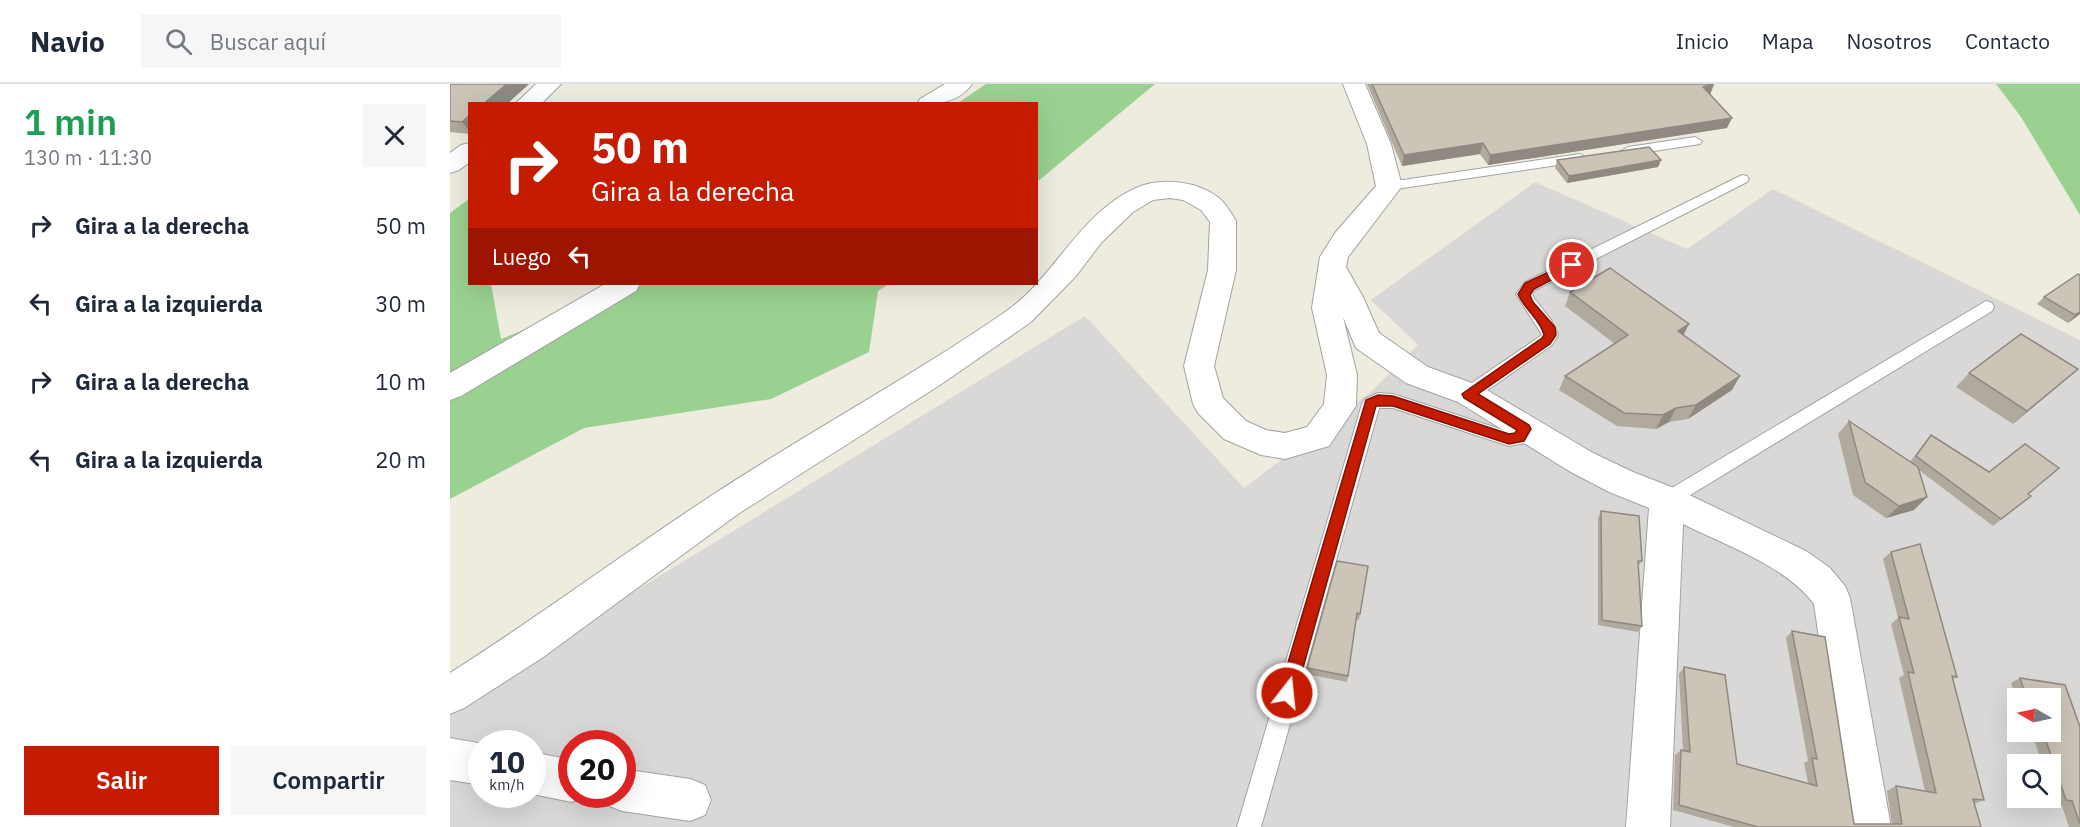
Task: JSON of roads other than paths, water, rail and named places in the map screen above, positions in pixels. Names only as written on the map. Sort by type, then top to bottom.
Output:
[{"type":"street","points":[[528,102],[550,84]]},
{"type":"street","points":[[931,102],[961,84]]},
{"type":"street","points":[[450,695],[547,631],[717,510],[1021,315],[1066,269],[1091,237],[1124,206],[1146,193],[1170,190],[1190,193],[1210,204],[1222,221],[1222,270],[1199,366],[1209,404],[1235,430],[1261,442],[1285,446],[1318,437],[1340,406],[1342,375],[1326,308],[1332,266],[1345,239],[1389,186],[1379,144],[1354,84]]},
{"type":"street","points":[[450,165],[468,152]]},
{"type":"street","points":[[1332,266],[1349,297],[1367,340],[1417,375],[1468,394],[1525,429],[1621,482],[1667,500],[1793,562],[1817,579],[1833,598],[1869,827]]},
{"type":"street","points":[[450,388],[624,285]]},
{"type":"street","points":[[1648,827],[1667,500]]},
{"type":"street","points":[[450,759],[468,762]]},
{"type":"street","points":[[636,792],[690,800]]},
{"type":"lane","points":[[1612,153],[1695,141]]},
{"type":"lane","points":[[1389,186],[1589,157]]},
{"type":"lane","points":[[1468,394],[1546,341],[1550,335],[1549,327],[1528,304],[1524,294],[1530,286],[1742,179]]},
{"type":"lane","points":[[1667,500],[1986,307]]},
{"type":"lane","points":[[1249,827],[1371,404],[1378,400],[1393,401],[1509,439],[1519,438],[1525,429]]}]
